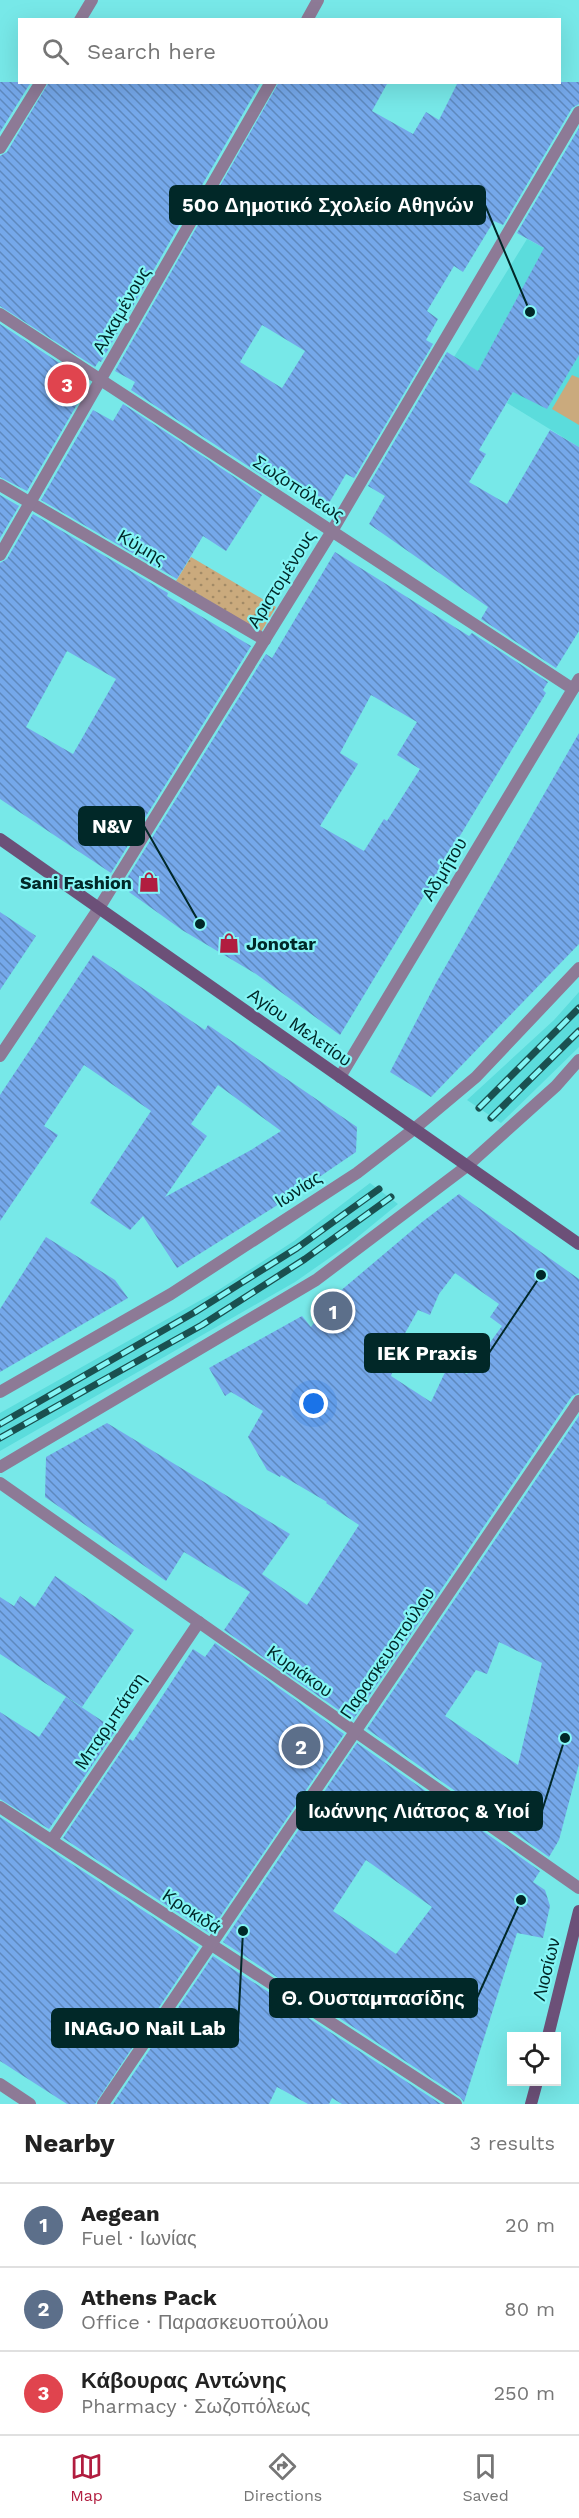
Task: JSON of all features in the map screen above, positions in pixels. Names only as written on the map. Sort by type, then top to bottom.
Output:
[{"type":"main road","name":"Αγίου Μελετίου","points":[[0,839],[579,1244]]},
{"type":"main road","name":"Λιοσίων","points":[[549,2032],[579,1911]]},
{"type":"main road","points":[[531,2104],[536,2086]]},
{"type":"street","points":[[81,18],[92,0]]},
{"type":"street","points":[[308,18],[318,0]]},
{"type":"street","points":[[0,148],[40,84]]},
{"type":"street","name":"Αλκαμένους","points":[[0,555],[270,84]]},
{"type":"street","name":"Αριστομένους","points":[[0,1056],[99,908],[332,531],[579,112]]},
{"type":"street","name":"Σωζοπόλεως","points":[[0,314],[332,531],[577,687]]},
{"type":"street","name":"Κύμης","points":[[0,485],[265,640]]},
{"type":"street","name":"Αδμήτου","points":[[340,1077],[577,687]]},
{"type":"street","name":"Ιωνίας","points":[[0,1392],[171,1294],[357,1173],[476,1077],[579,968]]},
{"type":"street","points":[[0,1467],[316,1281],[467,1166],[556,1086],[579,1060]]},
{"type":"street","name":"Παρασκευοπούλου","points":[[103,2104],[579,1401]]},
{"type":"street","name":"Κυριάκου","points":[[0,1483],[579,1888]]},
{"type":"street","name":"Μπαρμπάτση","points":[[52,1840],[199,1622]]},
{"type":"street","name":"Κροκιδά","points":[[0,1807],[456,2104]]},
{"type":"street","points":[[0,2084],[30,2104]]},
{"type":"shaded area","points":[[527,239],[579,267],[579,447],[507,403],[513,392],[454,357]]},
{"type":"shaded area","points":[[572,375],[579,378],[579,425],[552,409]]},
{"type":"shaded area","points":[[191,557],[276,607],[261,632],[176,581]]},
{"type":"shaded area","points":[[579,992],[579,1047],[501,1123],[467,1100],[554,1020]]},
{"type":"shaded area","points":[[370,1183],[398,1204],[348,1245],[295,1282],[0,1451],[0,1413],[217,1291],[294,1241]]},
{"type":"building","points":[[0,82],[30,84],[0,132]]},
{"type":"building","points":[[579,82],[579,104],[572,108],[503,225],[494,221],[463,272],[454,266],[427,311],[438,319],[426,340],[433,344],[354,478],[346,474],[329,503],[278,470],[271,481],[131,390],[135,382],[115,371],[278,84],[387,84],[372,111],[413,134],[426,112],[439,120],[457,84]],"holes":[[[262,325],[305,351],[282,388],[240,362]]]},
{"type":"building","points":[[48,84],[260,84],[101,362],[99,361],[95,367],[0,306],[0,156],[7,152]]},
{"type":"building","points":[[579,128],[579,355],[547,409],[513,392],[479,450],[486,454],[469,482],[507,504],[550,430],[579,447],[579,631],[556,668],[481,619],[488,607],[369,524],[385,496],[368,486],[447,352],[478,371],[544,248],[517,233]]},
{"type":"building","points":[[0,324],[87,381],[75,399],[79,401],[27,491],[0,477]]},
{"type":"building","points":[[123,404],[262,495],[226,551],[203,536],[177,579],[41,500],[93,410],[113,421]]},
{"type":"building","points":[[0,495],[19,506],[0,538]]},
{"type":"building","points":[[33,514],[168,593],[167,596],[251,646],[111,873],[0,799],[0,563],[7,559]],"holes":[[[67,651],[116,679],[73,754],[26,727]]]},
{"type":"building","points":[[335,552],[469,636],[472,633],[548,682],[543,690],[546,693],[340,1035],[256,974],[182,930],[129,892],[132,888],[124,883],[266,654],[272,658]],"holes":[[[371,695],[417,722],[397,755],[420,769],[387,821],[384,819],[364,851],[320,826],[358,764],[340,753]]]},
{"type":"building","points":[[579,733],[579,944],[431,1097],[390,1072],[436,983]]},
{"type":"building","points":[[0,912],[36,936],[0,990]]},
{"type":"building","points":[[93,955],[205,1030],[208,1025],[357,1127],[356,1152],[284,1201],[177,1268],[143,1216],[130,1230],[90,1203],[151,1111],[84,1065],[44,1126],[58,1135],[0,1221],[0,1095]],"holes":[[[218,1085],[281,1131],[251,1150],[165,1197],[207,1136],[191,1124]]]},
{"type":"building","points":[[459,1194],[579,1279],[579,1393],[572,1396],[353,1720],[224,1630],[250,1592],[184,1552],[166,1581],[45,1497],[46,1457],[107,1423],[290,1534],[262,1574],[307,1605],[359,1525],[327,1502],[281,1475],[280,1477],[267,1470],[248,1437],[263,1411],[231,1392],[225,1396],[209,1368],[302,1316],[311,1327],[332,1298]],"holes":[[[455,1273],[499,1304],[490,1317],[502,1326],[467,1374],[448,1366],[431,1402],[391,1376],[392,1373],[385,1369],[418,1310],[430,1315],[439,1294]]]},
{"type":"building","points":[[46,1237],[115,1280],[128,1298],[0,1372],[0,1309]]},
{"type":"building","points":[[579,1416],[579,1764],[559,1840],[549,1857],[367,1729]],"holes":[[[499,1642],[542,1663],[518,1765],[445,1716],[476,1670],[487,1674]]]},
{"type":"building","points":[[55,1576],[134,1630],[82,1707],[0,1654],[0,1597],[14,1606],[20,1596],[35,1607]]},
{"type":"building","points":[[215,1643],[344,1734],[209,1933],[63,1838],[130,1739],[133,1741],[193,1649],[205,1657]]},
{"type":"building","points":[[66,1697],[116,1730],[49,1829],[0,1799],[0,1712],[39,1737]]},
{"type":"building","points":[[357,1743],[540,1871],[533,1882],[545,1890],[550,1906],[543,1938],[517,1933],[464,2102],[460,2097],[223,1942]],"holes":[[[366,1860],[432,1907],[396,1954],[333,1911]]]},
{"type":"building","points":[[0,1817],[199,1947],[95,2104],[67,2104],[0,2061]]},
{"type":"building","points":[[213,1956],[441,2104],[342,2104],[332,2098],[329,2104],[308,2104],[277,2087],[269,2104],[113,2104]]},
{"type":"railway","points":[[479,1108],[579,1008]]},
{"type":"railway","points":[[491,1118],[579,1031]]},
{"type":"railway","points":[[0,1424],[195,1312],[297,1248],[379,1189]]},
{"type":"railway","points":[[0,1438],[202,1325],[305,1259],[391,1197]]},
{"type":"place","name":"50ο Δημοτικό Σχολείο Αθηνών","points":[[530,312]]},
{"type":"place","name":"Κάβουρας Αντώνης","points":[[67,384]]},
{"type":"place","name":"Sani Fashion","points":[[149,882]]},
{"type":"place","name":"N&V","points":[[200,924]]},
{"type":"place","name":"Jonotar","points":[[229,943]]},
{"type":"place","name":"IEK Praxis","points":[[541,1275]]},
{"type":"place","name":"Aegean","points":[[333,1311]]},
{"type":"place","name":"Ιωάννης Λιάτσος & Υιοί","points":[[565,1738]]},
{"type":"place","name":"Athens Pack","points":[[301,1746]]},
{"type":"place","name":"Θ. Ουσταμπασίδης","points":[[521,1900]]},
{"type":"place","name":"INAGJO Nail Lab","points":[[243,1931]]}]
